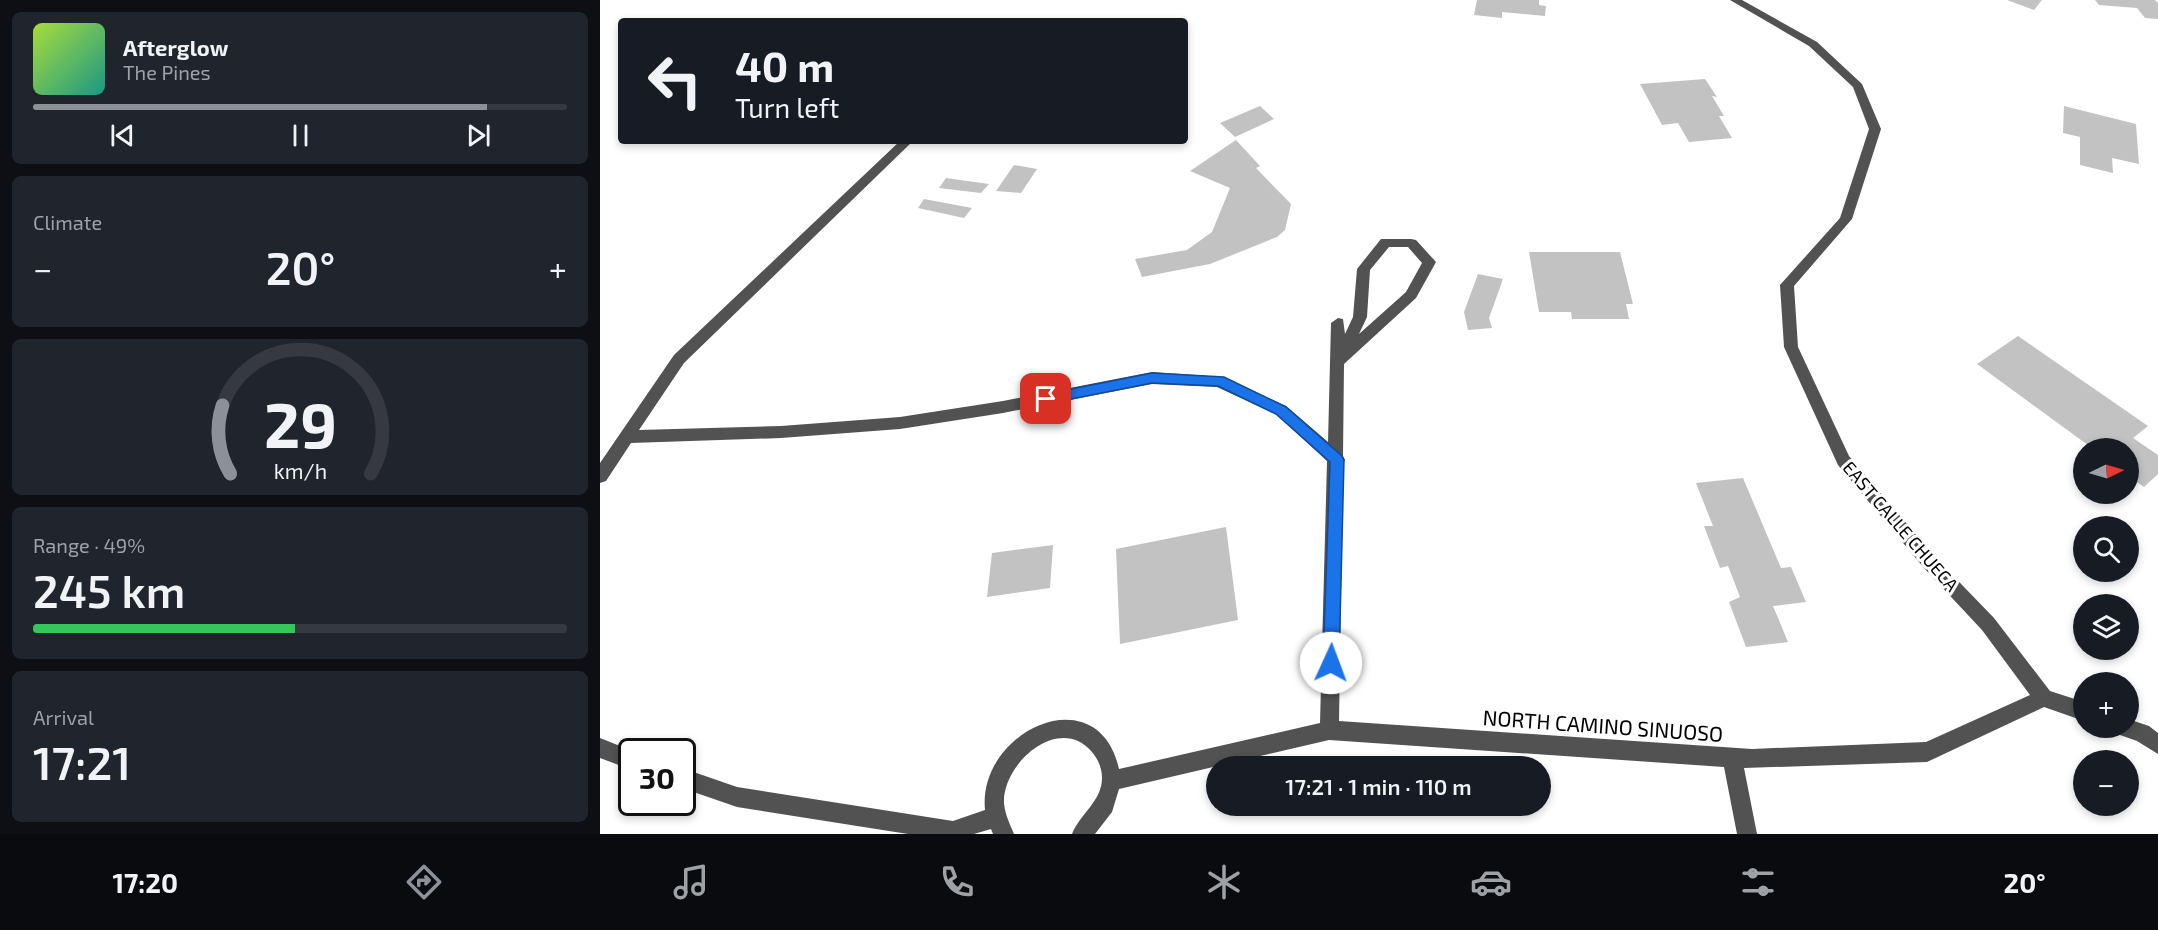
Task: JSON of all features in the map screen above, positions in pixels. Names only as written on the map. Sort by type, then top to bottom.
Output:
[{"type":"street","name":"EAST CALLE CHUECA","points":[[1735,0],[1813,44],[1858,86],[1875,129],[1846,219],[1787,285],[1791,347],[1843,460],[1930,563],[1988,624],[2044,698]]},
{"type":"street","points":[[600,476],[679,359],[904,144]]},
{"type":"street","points":[[1386,242],[1411,243],[1429,262],[1411,295],[1339,360],[1360,318],[1364,268],[1386,242]]},
{"type":"street","points":[[1329,730],[1337,460],[1338,323]]},
{"type":"street","points":[[626,437],[782,432],[900,423],[1003,407],[1152,378],[1219,381],[1281,410],[1337,460]]},
{"type":"street","points":[[2044,698],[2073,708]]},
{"type":"street","name":"NORTH CAMINO SINUOSO","points":[[1112,781],[1329,730],[1752,759],[1927,752],[2044,698]]},
{"type":"street","points":[[696,783],[743,798],[953,831],[1000,825],[994,797],[999,778],[1008,759],[1023,744],[1040,734],[1058,728],[1076,729],[1091,735],[1103,747],[1110,763],[1112,781],[1106,802],[1094,823],[1082,834]]},
{"type":"street","points":[[2139,732],[2158,744]]},
{"type":"street","points":[[600,748],[618,755]]},
{"type":"street","points":[[1732,758],[1747,834]]},
{"type":"building","points":[[1477,0],[1539,0],[1539,5],[1546,6],[1545,16],[1502,12],[1502,18],[1474,15]]},
{"type":"building","points":[[2007,0],[2042,0],[2034,10]]},
{"type":"building","points":[[2095,0],[2155,0],[2158,3],[2158,19],[2145,18],[2137,8],[2099,5]]},
{"type":"building","points":[[1705,79],[1717,97],[1712,96],[1724,116],[1719,116],[1732,138],[1689,142],[1678,123],[1662,125],[1640,84]]},
{"type":"building","points":[[1260,106],[1274,119],[1235,137],[1220,123]]},
{"type":"building","points":[[2064,106],[2136,124],[2139,164],[2112,158],[2113,173],[2080,165],[2080,137],[2063,133]]},
{"type":"building","points":[[1236,140],[1260,166],[1256,168],[1291,204],[1285,230],[1277,237],[1210,264],[1142,277],[1135,259],[1187,250],[1212,232],[1230,188],[1190,171]]},
{"type":"building","points":[[1014,165],[1037,169],[1021,193],[996,191]]},
{"type":"building","points":[[946,178],[989,184],[981,193],[939,188]]},
{"type":"building","points":[[924,199],[972,208],[964,218],[918,208]]},
{"type":"building","points":[[1529,252],[1620,252],[1633,304],[1626,304],[1629,319],[1572,319],[1571,312],[1539,312]]},
{"type":"building","points":[[1478,274],[1503,279],[1489,318],[1492,328],[1468,330],[1464,312]]},
{"type":"building","points":[[2018,336],[2148,426],[2133,438],[2078,438],[1977,364]]},
{"type":"building","points":[[2139,442],[2158,455],[2158,474],[2144,487],[2139,484]]},
{"type":"building","points":[[1743,478],[1781,568],[1791,567],[1806,602],[1773,606],[1788,642],[1746,647],[1729,602],[1740,597],[1728,566],[1720,568],[1704,526],[1713,526],[1696,483]]},
{"type":"building","points":[[1226,527],[1238,620],[1120,644],[1116,549]]},
{"type":"building","points":[[1053,545],[1050,588],[987,597],[992,553]]},
{"type":"route","points":[[1046,399],[1152,378],[1219,381],[1281,410],[1337,460],[1331,663]]}]
